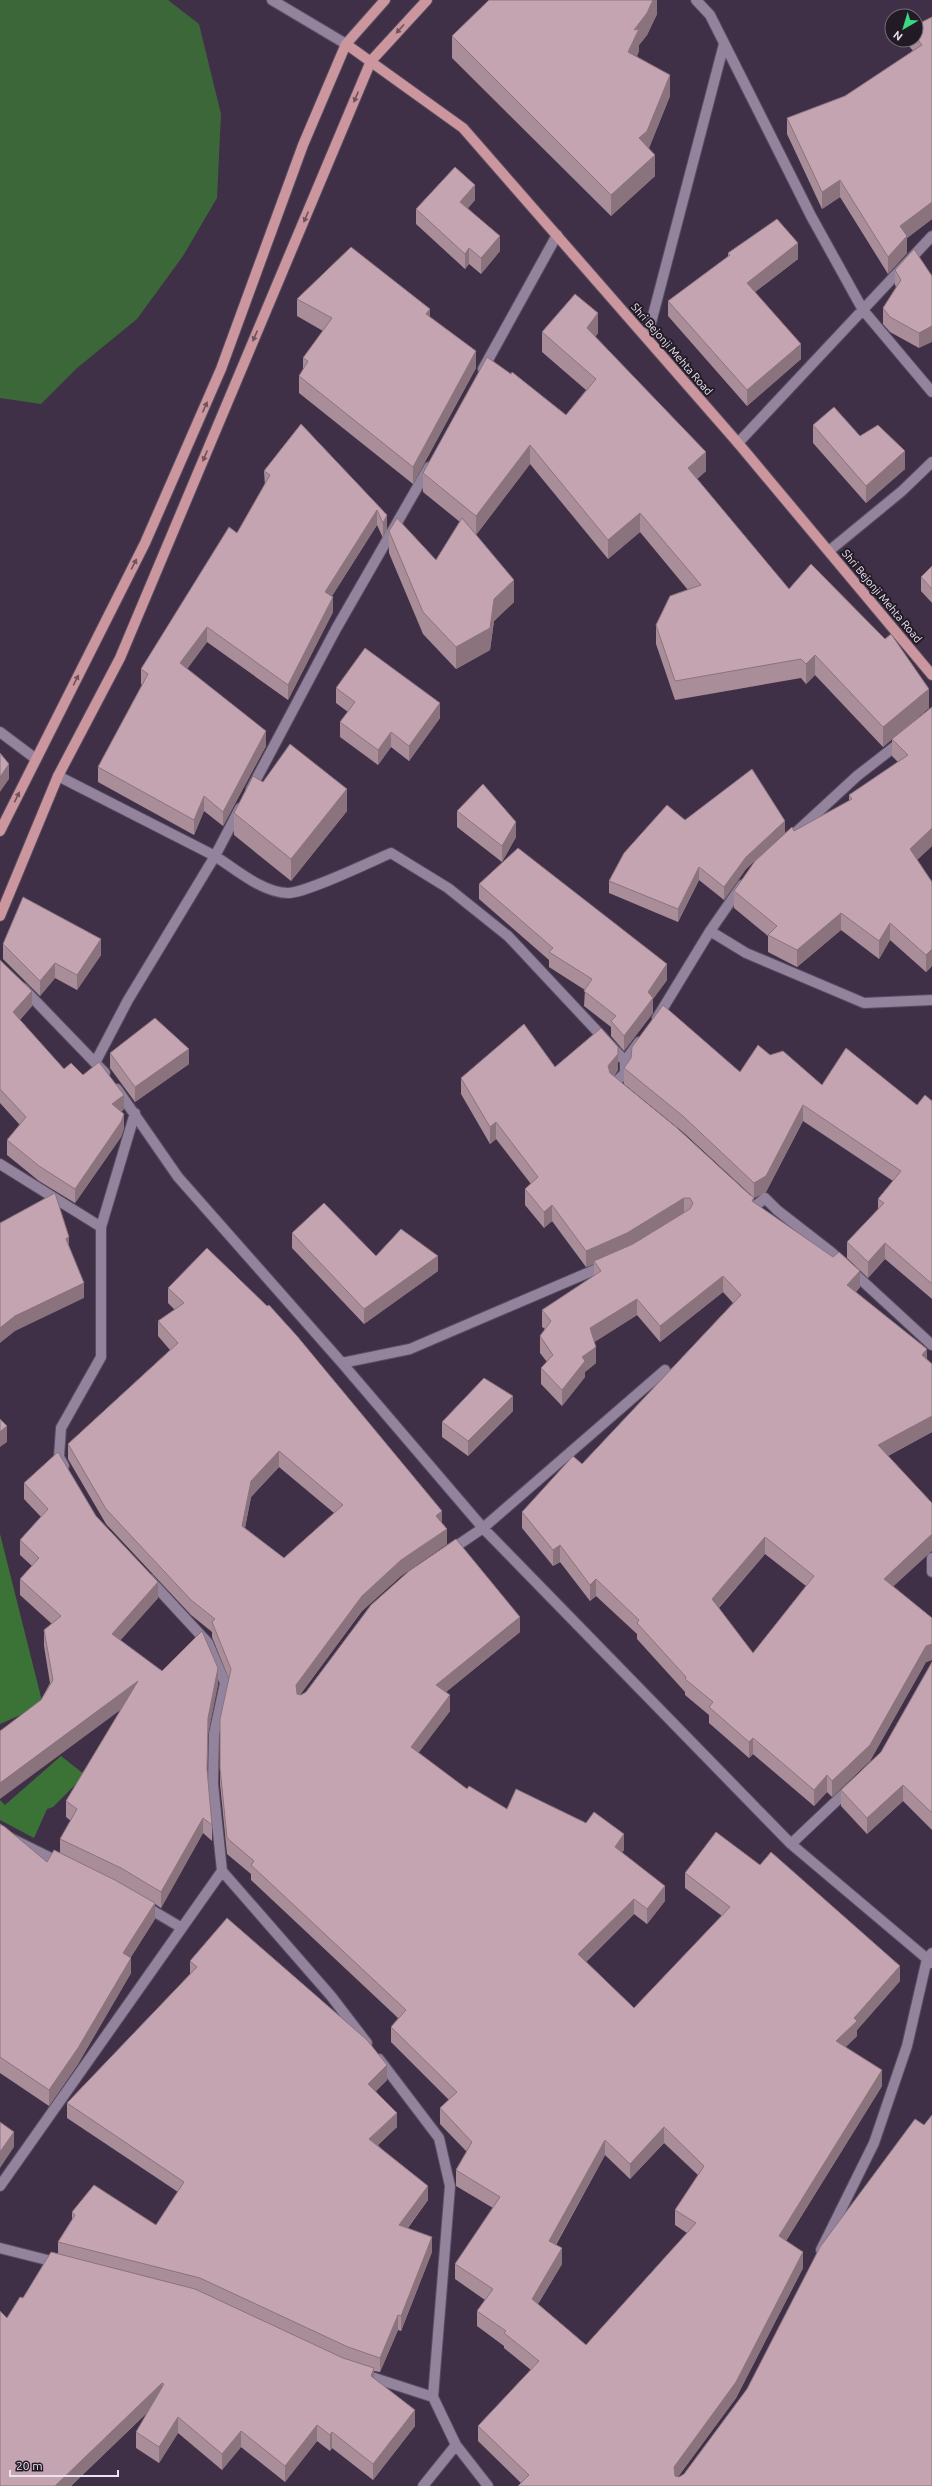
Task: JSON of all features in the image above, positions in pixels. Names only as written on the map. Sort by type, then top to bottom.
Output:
[{"type":"main road","points":[[0,831],[145,543],[221,369],[303,145],[346,44],[385,0]]},
{"type":"main road","points":[[0,916],[58,776],[120,658],[372,61],[427,0]]},
{"type":"main road","name":"Shri Bejonji Mehta Road","points":[[346,44],[372,61],[462,128],[738,442],[932,676]]},
{"type":"street","points":[[272,0],[346,44]]},
{"type":"street","points":[[696,0],[710,15],[811,216],[863,310],[932,392]]},
{"type":"street","points":[[646,338],[724,44]]},
{"type":"street","points":[[478,379],[557,235]]},
{"type":"street","points":[[738,442],[932,236]]},
{"type":"street","points":[[96,1062],[128,1000],[214,856],[336,629],[436,455]]},
{"type":"street","points":[[829,552],[902,491],[932,462]]},
{"type":"street","points":[[0,732],[36,759]]},
{"type":"street","points":[[784,843],[857,776],[907,736]]},
{"type":"street","points":[[58,776],[214,856],[268,888],[288,893],[308,887],[391,853],[448,888],[508,936],[625,1061]]},
{"type":"street","points":[[626,1093],[614,1084],[625,1073],[625,1061],[663,1011],[710,931],[750,874]]},
{"type":"street","points":[[710,931],[746,953],[864,1003],[932,1000]]},
{"type":"street","points":[[16,981],[96,1062],[135,1113],[178,1177],[342,1363],[483,1528],[792,1844],[930,1958],[907,2046],[874,2143],[816,2260]]},
{"type":"street","points":[[70,1476],[59,1457],[61,1428],[102,1357],[101,1227],[135,1113]]},
{"type":"street","points":[[0,1164],[101,1227]]},
{"type":"street","points":[[739,1192],[754,1206],[765,1198],[777,1210],[831,1252],[932,1345]]},
{"type":"street","points":[[342,1363],[410,1349],[616,1261]]},
{"type":"street","points":[[438,1559],[483,1528],[665,1370]]},
{"type":"street","points":[[932,1558],[932,1572]]},
{"type":"street","points":[[144,1574],[208,1643],[225,1683],[214,1734],[213,1784],[222,1871],[331,1996],[439,2138],[450,2186],[433,2397],[456,2446],[488,2486]]},
{"type":"street","points":[[792,1844],[858,1781]]},
{"type":"street","points":[[0,1833],[69,1867]]},
{"type":"street","points":[[0,2186],[222,1871]]},
{"type":"street","points":[[131,1898],[182,1928]]},
{"type":"street","points":[[0,2248],[68,2266]]},
{"type":"street","points":[[353,2371],[433,2397]]},
{"type":"street","points":[[422,2486],[456,2446]]},
{"type":"green space","points":[[0,0],[168,0],[199,24],[221,114],[217,198],[183,256],[137,319],[77,368],[41,404],[0,398]]},
{"type":"green space","points":[[0,1534],[43,1705],[0,1724]]},
{"type":"green space","points":[[61,1756],[85,1775],[53,1807],[47,1809],[34,1838],[0,1820],[0,1800],[5,1805]]},
{"type":"building","points":[[489,0],[653,0],[647,13],[634,30],[639,29],[628,52],[670,75],[647,131],[639,138],[655,155],[611,195],[452,36]]},
{"type":"building","points":[[932,17],[932,202],[900,226],[907,236],[888,257],[840,180],[822,192],[787,118],[845,96],[917,48],[924,48],[924,21]]},
{"type":"building","points":[[455,167],[475,185],[460,202],[500,236],[481,258],[469,248],[465,254],[416,209]]},
{"type":"building","points":[[777,219],[798,243],[747,283],[801,344],[747,390],[668,301],[730,255],[728,253]]},
{"type":"building","points":[[351,247],[430,309],[426,314],[476,351],[413,467],[299,376],[308,361],[303,358],[332,318],[297,299]]},
{"type":"building","points":[[914,249],[932,276],[932,326],[919,333],[890,317],[883,308],[901,280],[895,270]]},
{"type":"building","points":[[575,294],[598,313],[587,328],[706,452],[688,468],[789,589],[811,564],[885,639],[891,634],[929,689],[883,727],[815,655],[806,664],[801,659],[675,681],[656,625],[670,596],[701,585],[640,513],[608,540],[530,445],[476,516],[423,473],[487,357],[511,374],[512,372],[566,415],[596,379],[542,332]]},
{"type":"building","points":[[834,407],[860,436],[878,425],[905,451],[866,486],[813,425]]},
{"type":"building","points":[[301,424],[387,515],[383,523],[377,510],[325,592],[333,597],[288,685],[207,627],[180,663],[266,731],[223,812],[204,796],[194,820],[98,767],[148,674],[141,669],[229,527],[237,533],[270,475],[264,471]]},
{"type":"building","points":[[397,518],[436,560],[462,518],[514,580],[494,599],[490,628],[456,647],[423,612],[389,531]]},
{"type":"building","points":[[932,566],[932,589],[921,577]]},
{"type":"building","points":[[365,648],[440,703],[409,746],[391,732],[378,750],[340,722],[355,702],[336,688]]},
{"type":"building","points":[[932,707],[932,828],[910,849],[932,882],[932,949],[926,955],[890,923],[879,941],[841,913],[797,950],[768,935],[777,926],[734,891],[755,861],[792,827],[794,831],[852,799],[849,795],[908,755],[892,739]]},
{"type":"building","points":[[290,744],[347,789],[291,859],[234,813],[253,776],[263,782]]},
{"type":"building","points":[[0,753],[9,764],[0,777]]},
{"type":"building","points":[[752,769],[785,821],[746,857],[724,887],[699,867],[678,909],[609,881],[624,853],[667,805],[685,820]]},
{"type":"building","points":[[483,784],[516,822],[502,846],[457,811]]},
{"type":"building","points":[[518,848],[667,964],[648,992],[653,998],[624,1036],[611,1021],[616,1016],[584,991],[592,979],[549,952],[553,948],[479,884]]},
{"type":"building","points":[[23,897],[101,939],[77,975],[55,963],[40,981],[3,944]]},
{"type":"building","points":[[0,960],[32,991],[13,1012],[64,1069],[71,1063],[83,1075],[99,1062],[124,1095],[112,1104],[124,1114],[121,1122],[75,1189],[39,1166],[7,1140],[26,1117],[0,1089]]},
{"type":"building","points":[[663,1005],[740,1072],[758,1045],[770,1055],[783,1051],[822,1085],[846,1048],[917,1105],[925,1095],[932,1101],[932,1284],[885,1243],[868,1262],[847,1242],[884,1203],[878,1199],[901,1171],[803,1105],[766,1176],[754,1183],[684,1117],[624,1068],[631,1058],[632,1047]]},
{"type":"building","points":[[155,1018],[189,1049],[135,1087],[110,1053]]},
{"type":"building","points":[[524,1024],[555,1067],[601,1028],[618,1047],[618,1054],[608,1066],[610,1073],[676,1127],[754,1197],[752,1201],[833,1257],[839,1252],[860,1271],[847,1285],[927,1349],[922,1355],[932,1364],[932,1416],[878,1445],[932,1503],[932,1534],[884,1579],[932,1618],[932,1644],[926,1646],[870,1745],[832,1781],[827,1775],[814,1790],[753,1738],[749,1742],[709,1707],[713,1702],[685,1679],[686,1677],[637,1623],[639,1620],[596,1579],[590,1585],[560,1545],[553,1550],[522,1512],[573,1456],[582,1464],[741,1295],[723,1276],[660,1326],[637,1299],[590,1328],[596,1347],[582,1357],[585,1361],[562,1390],[541,1368],[553,1355],[540,1336],[551,1321],[542,1310],[601,1271],[594,1261],[633,1244],[690,1209],[693,1203],[690,1198],[684,1198],[627,1233],[586,1251],[552,1205],[544,1212],[525,1189],[538,1177],[496,1122],[490,1127],[461,1078]],"holes":[[[765,1537],[814,1576],[753,1653],[712,1599]]]},
{"type":"building","points":[[55,1193],[69,1237],[66,1239],[84,1283],[15,1316],[0,1328],[0,1223]]},
{"type":"building","points":[[324,1203],[376,1256],[401,1229],[438,1256],[364,1309],[292,1233]]},
{"type":"building","points":[[207,1248],[267,1306],[269,1305],[297,1336],[442,1511],[436,1516],[447,1529],[401,1560],[362,1596],[296,1685],[297,1694],[301,1695],[306,1692],[371,1605],[409,1571],[456,1539],[520,1617],[436,1685],[450,1695],[411,1747],[467,1789],[469,1786],[507,1809],[516,1789],[586,1823],[594,1812],[624,1834],[615,1847],[665,1886],[647,1909],[634,1899],[578,1954],[634,2008],[730,1907],[685,1873],[716,1832],[760,1865],[771,1852],[900,1966],[854,2018],[857,2021],[836,2041],[882,2070],[779,2236],[803,2252],[736,2382],[674,2467],[675,2476],[679,2477],[684,2474],[747,2389],[820,2247],[915,2119],[924,2125],[932,2115],[932,2486],[518,2486],[529,2475],[478,2426],[539,2361],[504,2333],[506,2331],[477,2311],[493,2289],[455,2264],[500,2197],[456,2170],[472,2142],[440,2108],[457,2092],[391,2027],[406,2010],[251,1865],[254,1861],[227,1838],[220,1768],[220,1719],[231,1669],[212,1622],[215,1619],[191,1600],[106,1509],[68,1444],[178,1343],[158,1321],[184,1303],[168,1288]],"holes":[[[279,1451],[343,1505],[284,1558],[242,1526],[251,1481]],[[664,2127],[704,2166],[675,2210],[696,2223],[586,2345],[532,2299],[562,2248],[549,2241],[605,2140],[630,2164]]]},
{"type":"building","points":[[484,1378],[513,1396],[468,1441],[442,1422]]},
{"type":"building","points":[[0,1419],[7,1426],[0,1432]]},
{"type":"building","points":[[58,1452],[96,1516],[158,1582],[112,1634],[162,1671],[202,1631],[218,1668],[208,1718],[207,1769],[212,1825],[203,1818],[161,1892],[121,1868],[60,1839],[77,1809],[66,1801],[138,1681],[0,1783],[0,1731],[41,1700],[53,1680],[44,1630],[61,1616],[20,1579],[39,1558],[20,1540],[48,1509],[24,1483]]},
{"type":"building","points":[[932,1662],[932,1813],[903,1785],[867,1818],[841,1790],[881,1752]]},
{"type":"building","points":[[0,1824],[47,1862],[54,1850],[115,1880],[155,1903],[123,1953],[131,1958],[78,2048],[49,2090],[0,2057]]},
{"type":"building","points":[[227,1918],[367,2040],[387,2065],[368,2084],[397,2113],[369,2139],[428,2186],[399,2225],[432,2237],[401,2316],[398,2315],[380,2358],[348,2347],[200,2278],[58,2242],[75,2215],[72,2212],[94,2185],[156,2225],[184,2182],[67,2103],[197,1967],[190,1961]]},
{"type":"building","points":[[0,2122],[14,2132],[0,2152]]},
{"type":"building","points":[[51,2252],[195,2289],[343,2358],[374,2368],[371,2376],[415,2410],[373,2464],[332,2432],[330,2435],[317,2425],[285,2466],[241,2431],[222,2454],[178,2417],[159,2447],[136,2432],[164,2384],[162,2383],[55,2486],[0,2486],[0,2311],[7,2318],[20,2297],[23,2298]]}]
